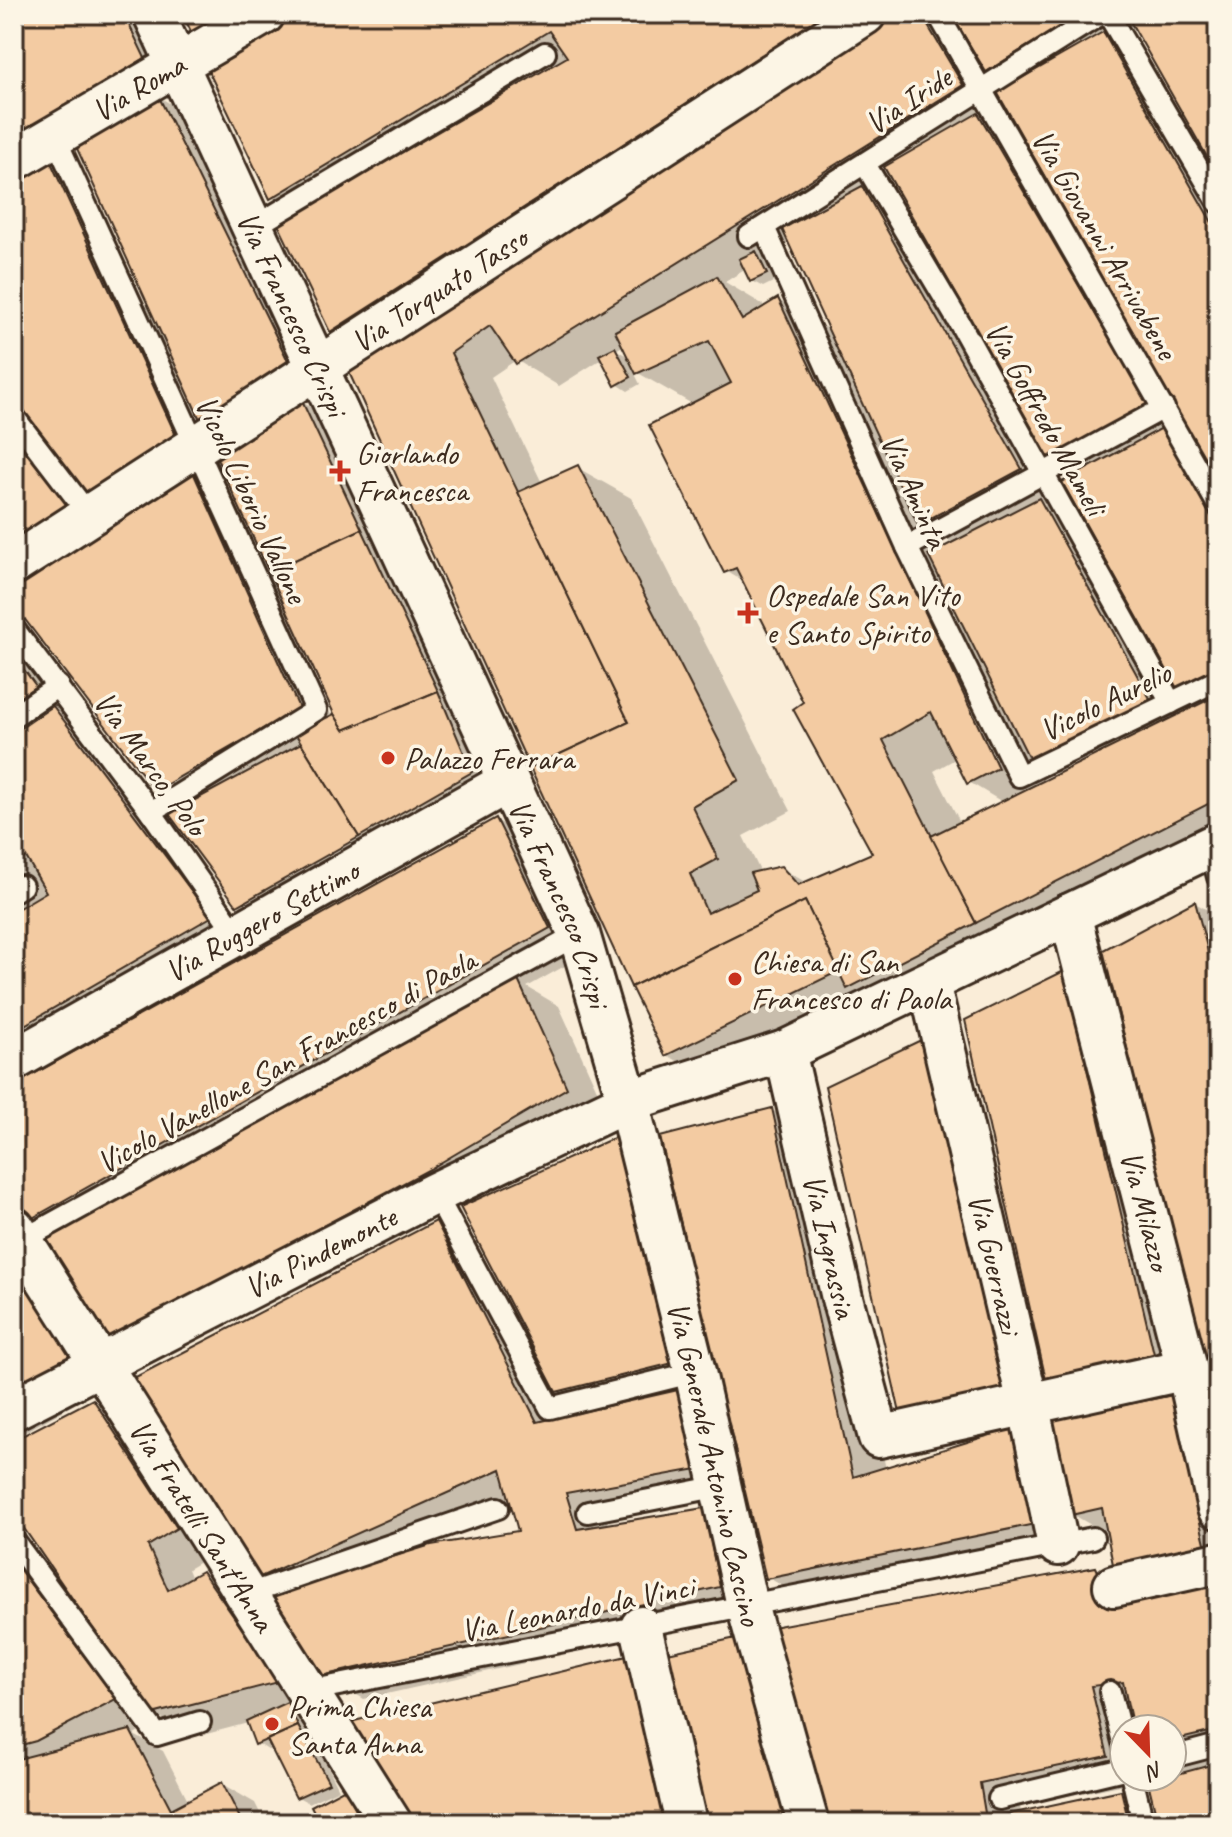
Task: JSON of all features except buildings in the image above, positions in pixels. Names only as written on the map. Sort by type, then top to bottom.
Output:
[{"type":"street","name":"Via Francesco Crispi","points":[[154,14],[579,934],[628,1101]]},
{"type":"street","name":"Via Roma","points":[[14,160],[264,14]]},
{"type":"street","name":"Via Torquato Tasso","points":[[14,564],[865,14]]},
{"type":"street","name":"Via Ruggero Settimo","points":[[14,1060],[508,782]]},
{"type":"street","name":"Via Pindemonte","points":[[14,1409],[435,1193],[628,1101],[785,1051],[1070,914],[1215,856]]},
{"type":"street","name":"Via Milazzo","points":[[1070,914],[1187,1369],[1218,1508]]},
{"type":"street","name":"Via Guerrazzi","points":[[929,983],[1028,1403],[1076,1542]]},
{"type":"street","name":"Via Ingrassia","points":[[785,1051],[842,1298],[879,1437],[1028,1403]]},
{"type":"street","name":"Via Generale Antonino Cascino","points":[[628,1101],[695,1372],[747,1605],[808,1823]]},
{"type":"street","name":"Via Fratelli Sant'Anna","points":[[18,1234],[391,1823]]},
{"type":"street","points":[[1028,1403],[1187,1369]]},
{"type":"street","points":[[1114,1586],[1218,1563]]},
{"type":"street","points":[[641,1627],[686,1823]]},
{"type":"lane","name":"Via Giovanni Arrivabene","points":[[938,14],[1218,505]]},
{"type":"lane","name":"Via Iride","points":[[756,231],[1101,14]]},
{"type":"lane","points":[[1108,14],[1218,202]]},
{"type":"lane","points":[[252,228],[545,53]]},
{"type":"lane","name":"Vicolo Liborio Vallone","points":[[54,135],[316,710],[151,812]]},
{"type":"lane","name":"Via Goffredo Mameli","points":[[865,164],[960,324],[1041,475],[1171,703]]},
{"type":"lane","name":"Via Aminta","points":[[756,231],[1019,776]]},
{"type":"lane","points":[[907,547],[1164,408]]},
{"type":"lane","points":[[14,417],[90,516]]},
{"type":"lane","name":"Via Marco, Polo","points":[[14,629],[151,812],[237,935]]},
{"type":"lane","name":"Vicolo Aurelio","points":[[1019,776],[1218,680]]},
{"type":"lane","points":[[14,716],[58,686]]},
{"type":"lane","name":"Vicolo Vanellone San Francesco di Paola","points":[[18,1234],[579,934]]},
{"type":"lane","points":[[435,1193],[550,1408],[695,1372]]},
{"type":"lane","points":[[588,1512],[721,1486]]},
{"type":"lane","points":[[245,1595],[498,1508]]},
{"type":"lane","points":[[14,1541],[157,1735],[200,1722]]},
{"type":"lane","name":"Via Leonardo da Vinci","points":[[308,1691],[1076,1542]]},
{"type":"lane","points":[[1110,1692],[1115,1713]]},
{"type":"lane","points":[[1188,1753],[1218,1745]]},
{"type":"lane","points":[[999,1799],[1108,1773]]},
{"type":"lane","points":[[1136,1793],[1143,1823]]},
{"type":"place","name":"Giorlando Francesca","points":[[340,471]]},
{"type":"place","name":"Ospedale San Vito e Santo Spirito","points":[[748,613]]},
{"type":"place","name":"Palazzo Ferrara","points":[[388,758]]},
{"type":"place","name":"Chiesa di San Francesco di Paola","points":[[735,979]]},
{"type":"place","name":"Prima Chiesa Santa Anna","points":[[272,1724]]}]
